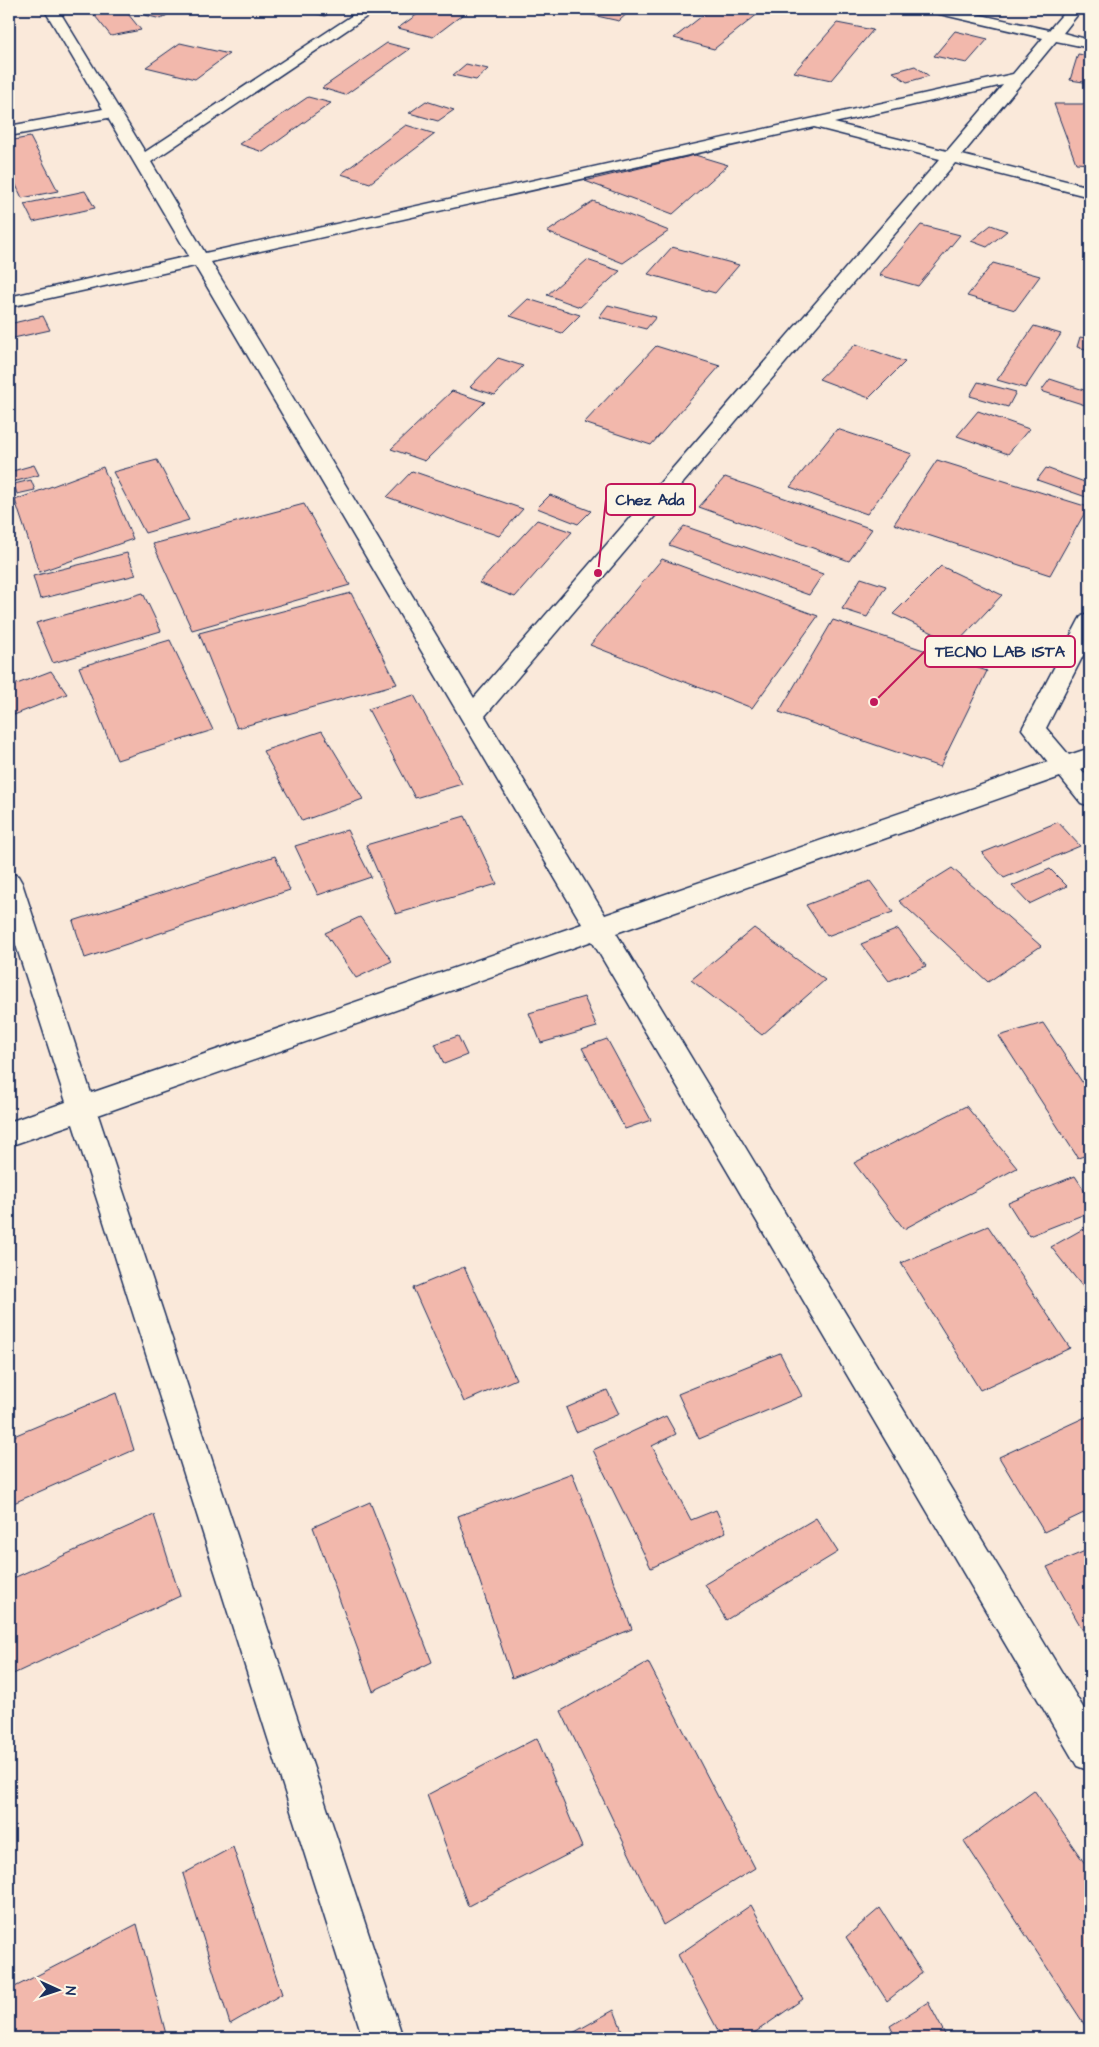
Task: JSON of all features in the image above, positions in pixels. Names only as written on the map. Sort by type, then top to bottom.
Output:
[{"type":"street","points":[[51,9],[1090,1753]]},
{"type":"street","points":[[142,161],[371,9]]},
{"type":"street","points":[[936,9],[1090,44]]},
{"type":"street","points":[[472,716],[951,157],[1075,9]]},
{"type":"street","points":[[9,302],[1018,77]]},
{"type":"street","points":[[9,131],[113,112]]},
{"type":"street","points":[[813,123],[1090,192]]},
{"type":"street","points":[[1090,620],[1034,729],[1090,797]]},
{"type":"street","points":[[9,1134],[1090,757]]},
{"type":"street","points":[[9,883],[383,2038]]},
{"type":"building","points":[[124,9],[141,30],[111,36],[91,11]]},
{"type":"building","points":[[149,9],[176,9],[161,19],[141,14]]},
{"type":"building","points":[[299,9],[335,9],[325,16]]},
{"type":"building","points":[[425,9],[470,9],[433,37],[398,28]]},
{"type":"building","points":[[593,9],[632,9],[619,21],[588,14]]},
{"type":"building","points":[[711,9],[764,9],[714,49],[674,38]]},
{"type":"building","points":[[837,23],[873,30],[831,80],[794,72]]},
{"type":"building","points":[[955,31],[988,39],[967,63],[934,56]]},
{"type":"building","points":[[180,43],[229,54],[195,79],[146,67]]},
{"type":"building","points":[[387,43],[410,49],[345,95],[322,88]]},
{"type":"building","points":[[1078,54],[1090,56],[1090,83],[1070,80]]},
{"type":"building","points":[[466,64],[488,69],[476,80],[453,75]]},
{"type":"building","points":[[915,66],[929,76],[907,82],[893,72]]},
{"type":"building","points":[[308,97],[331,103],[263,152],[239,144]]},
{"type":"building","points":[[426,101],[454,110],[438,121],[409,113]]},
{"type":"building","points":[[1054,104],[1090,104],[1090,164],[1076,163]]},
{"type":"building","points":[[406,125],[435,134],[370,183],[341,174]]},
{"type":"building","points":[[30,137],[58,191],[22,198],[9,170],[9,141]]},
{"type":"building","points":[[695,155],[728,165],[673,214],[585,181]]},
{"type":"building","points":[[85,191],[95,208],[33,222],[24,204]]},
{"type":"building","points":[[593,201],[669,231],[623,263],[547,232]]},
{"type":"building","points":[[921,225],[960,235],[918,286],[879,275]]},
{"type":"building","points":[[991,225],[1007,231],[987,247],[971,241]]},
{"type":"building","points":[[672,247],[739,265],[715,293],[648,274]]},
{"type":"building","points":[[587,260],[620,271],[580,307],[547,295]]},
{"type":"building","points":[[993,263],[1040,276],[1015,310],[967,296]]},
{"type":"building","points":[[528,299],[580,315],[562,333],[510,316]]},
{"type":"building","points":[[608,305],[656,317],[646,329],[599,317]]},
{"type":"building","points":[[43,316],[50,330],[9,339],[9,324]]},
{"type":"building","points":[[1034,326],[1061,334],[1025,388],[997,380]]},
{"type":"building","points":[[1080,337],[1090,339],[1090,350],[1077,347]]},
{"type":"building","points":[[856,344],[905,362],[869,398],[819,379]]},
{"type":"building","points":[[656,346],[720,366],[651,445],[584,423]]},
{"type":"building","points":[[498,358],[523,366],[495,395],[470,387]]},
{"type":"building","points":[[1050,379],[1090,392],[1090,398],[1085,405],[1041,391]]},
{"type":"building","points":[[978,382],[1016,392],[1008,407],[970,396]]},
{"type":"building","points":[[452,391],[485,402],[425,461],[391,449]]},
{"type":"building","points":[[978,411],[1029,429],[1008,454],[957,436]]},
{"type":"building","points":[[837,429],[912,454],[867,514],[790,487]]},
{"type":"building","points":[[157,460],[189,520],[145,533],[113,472]]},
{"type":"building","points":[[937,460],[1088,507],[1050,575],[894,524]]},
{"type":"building","points":[[34,465],[39,475],[9,483],[9,472]]},
{"type":"building","points":[[103,467],[133,539],[39,572],[15,500]]},
{"type":"building","points":[[1046,468],[1090,484],[1089,498],[1037,480]]},
{"type":"building","points":[[412,471],[523,509],[499,536],[387,497]]},
{"type":"building","points":[[725,477],[872,529],[849,561],[699,507]]},
{"type":"building","points":[[31,480],[35,490],[17,494],[14,484]]},
{"type":"building","points":[[550,495],[591,511],[578,524],[537,508]]},
{"type":"building","points":[[304,504],[350,585],[192,630],[153,544]]},
{"type":"building","points":[[537,520],[572,532],[515,597],[479,583]]},
{"type":"building","points":[[684,526],[823,574],[809,595],[669,545]]},
{"type":"building","points":[[127,553],[136,575],[40,599],[33,576]]},
{"type":"building","points":[[662,559],[818,616],[752,708],[590,645]]},
{"type":"building","points":[[941,566],[1002,595],[956,644],[893,614]]},
{"type":"building","points":[[861,578],[886,586],[867,617],[842,609]]},
{"type":"building","points":[[143,593],[161,631],[53,663],[36,623]]},
{"type":"building","points":[[351,593],[397,684],[237,728],[199,633]]},
{"type":"building","points":[[833,620],[987,671],[940,767],[779,712]]},
{"type":"building","points":[[170,640],[213,730],[117,760],[79,667]]},
{"type":"building","points":[[51,671],[67,694],[14,715],[9,708],[9,687]]},
{"type":"building","points":[[414,695],[462,784],[415,798],[368,709]]},
{"type":"building","points":[[322,731],[363,799],[302,821],[263,751]]},
{"type":"building","points":[[465,816],[497,884],[396,914],[366,845]]},
{"type":"building","points":[[1058,822],[1080,846],[1004,878],[982,853]]},
{"type":"building","points":[[347,830],[371,877],[318,895],[295,846]]},
{"type":"building","points":[[275,856],[290,890],[85,958],[73,921]]},
{"type":"building","points":[[952,868],[1041,946],[988,982],[899,901]]},
{"type":"building","points":[[1050,869],[1067,886],[1029,904],[1012,886]]},
{"type":"building","points":[[870,881],[893,912],[827,936],[806,905]]},
{"type":"building","points":[[360,917],[392,961],[356,978],[325,933]]},
{"type":"building","points":[[754,928],[825,980],[762,1035],[691,980]]},
{"type":"building","points":[[898,929],[926,966],[889,981],[861,944]]},
{"type":"building","points":[[584,997],[597,1027],[541,1043],[529,1013]]},
{"type":"building","points":[[1043,1023],[1090,1094],[1090,1154],[1078,1158],[999,1036]]},
{"type":"building","points":[[458,1036],[467,1055],[444,1064],[435,1044]]},
{"type":"building","points":[[607,1039],[651,1120],[625,1129],[582,1048]]},
{"type":"building","points":[[966,1106],[1017,1168],[904,1229],[854,1163]]},
{"type":"building","points":[[1075,1176],[1090,1199],[1090,1212],[1029,1236],[1008,1203]]},
{"type":"building","points":[[1090,1225],[1090,1296],[1051,1247]]},
{"type":"building","points":[[988,1226],[1070,1348],[980,1390],[901,1263]]},
{"type":"building","points":[[464,1267],[516,1379],[464,1402],[413,1288]]},
{"type":"building","points":[[780,1353],[802,1396],[699,1439],[678,1394]]},
{"type":"building","points":[[607,1390],[619,1414],[576,1432],[566,1408]]},
{"type":"building","points":[[116,1393],[134,1450],[9,1505],[9,1438]]},
{"type":"building","points":[[1090,1415],[1090,1510],[1044,1532],[999,1457]]},
{"type":"building","points":[[666,1416],[676,1434],[652,1446],[691,1520],[716,1510],[726,1532],[651,1568],[593,1450]]},
{"type":"building","points":[[572,1473],[632,1629],[512,1678],[458,1516]]},
{"type":"building","points":[[370,1502],[432,1662],[373,1691],[313,1527]]},
{"type":"building","points":[[154,1515],[180,1596],[9,1676],[9,1580]]},
{"type":"building","points":[[816,1518],[838,1552],[726,1620],[705,1584]]},
{"type":"building","points":[[1090,1549],[1090,1643],[1047,1567]]},
{"type":"building","points":[[648,1662],[755,1868],[663,1925],[561,1711]]},
{"type":"building","points":[[537,1738],[582,1847],[468,1906],[427,1795]]},
{"type":"building","points":[[1034,1790],[1090,1871],[1090,2033],[964,1841]]},
{"type":"building","points":[[233,1847],[282,1994],[230,2024],[183,1874]]},
{"type":"building","points":[[751,1905],[803,1999],[747,2038],[722,2038],[678,1955]]},
{"type":"building","points":[[880,1908],[922,1973],[887,2001],[846,1937]]},
{"type":"building","points":[[137,1924],[167,2038],[9,2038],[9,1990]]},
{"type":"building","points":[[928,2002],[947,2038],[896,2038],[890,2026]]},
{"type":"building","points":[[614,2010],[625,2038],[564,2038]]},
{"type":"place","name":"Chez Ada","points":[[598,573]]},
{"type":"place","name":"TECNO LAB ISTA","points":[[874,702]]}]
